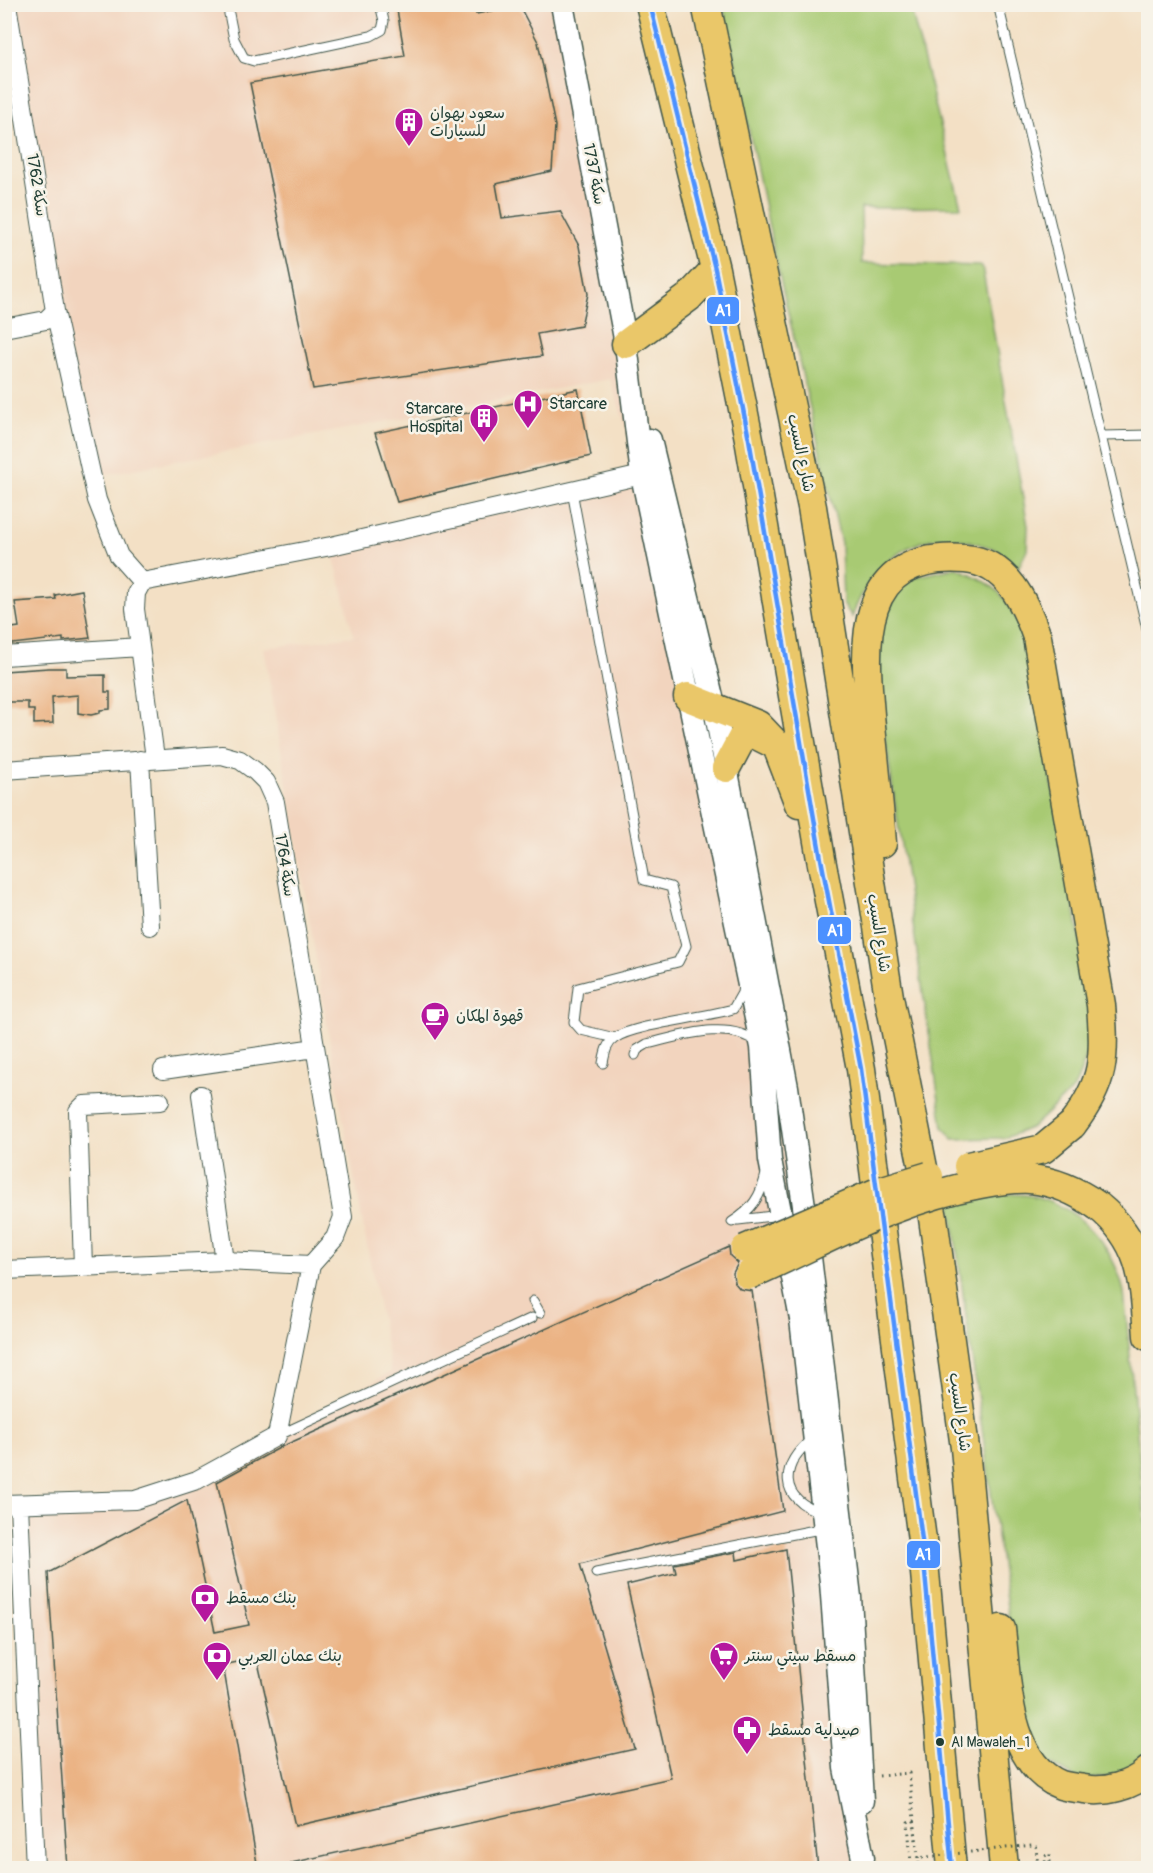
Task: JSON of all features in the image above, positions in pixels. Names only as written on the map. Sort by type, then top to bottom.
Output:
[{"type":"highway","points":[[650,4],[715,269],[752,451],[821,859],[861,1069],[922,1540],[952,1869]]},
{"type":"highway","name":"شارع السيب","points":[[706,4],[812,507],[889,997],[933,1218],[965,1448],[1004,1869]]},
{"type":"highway","points":[[626,344],[689,297],[715,269]]},
{"type":"highway","points":[[889,997],[894,969],[866,672],[867,629],[874,604],[890,581],[904,569],[921,561],[944,558],[973,560],[996,571],[1014,585],[1025,602],[1039,648],[1101,1005],[1104,1043],[1101,1074],[1091,1100],[1072,1125],[1043,1149],[922,1177],[880,1191],[747,1262],[923,1197],[1009,1179],[1032,1179],[1079,1193],[1116,1221],[1130,1240],[1143,1275],[1149,1336]]},
{"type":"highway","points":[[688,697],[758,725],[776,744],[821,859]]},
{"type":"highway","points":[[726,768],[743,736],[754,734],[776,744]]},
{"type":"highway","points":[[965,1448],[991,1550],[1017,1734],[1026,1756],[1039,1771],[1061,1785],[1094,1791],[1122,1786],[1149,1771]]},
{"type":"street","name":"سكة 1762","points":[[8,4],[55,311],[97,500],[119,556],[142,582]]},
{"type":"street","name":"سكة 1737","points":[[562,4],[626,344]]},
{"type":"street","points":[[4,328],[46,320],[55,311]]},
{"type":"street","points":[[626,344],[642,475],[762,1047],[770,1160],[778,1215],[801,1319],[814,1437],[829,1520],[850,1597],[862,1778],[863,1863]]},
{"type":"street","points":[[626,344],[637,373],[656,466],[715,709],[787,1087],[804,1213],[829,1520],[831,1582],[845,1768],[863,1863]]},
{"type":"street","points":[[150,926],[147,759],[140,647],[135,609],[136,593],[142,582],[331,546],[642,475]]},
{"type":"street","points":[[4,656],[140,647]]},
{"type":"street","name":"سكة 1764","points":[[4,770],[222,755],[240,760],[266,782],[275,802],[343,1217],[335,1238],[311,1265]]},
{"type":"street","points":[[163,1070],[315,1048]]},
{"type":"street","points":[[201,1095],[225,1261]]},
{"type":"street","points":[[83,1267],[78,1111],[84,1105],[160,1101]]},
{"type":"street","points":[[4,1270],[225,1261],[311,1265],[277,1436],[197,1480],[169,1492],[135,1500],[12,1504],[35,1869]]},
{"type":"lane","points":[[227,4],[234,39],[244,58],[254,61],[371,36],[382,30],[384,21],[380,4]]},
{"type":"lane","points":[[333,4],[346,4]]},
{"type":"lane","points":[[998,4],[1149,633]]},
{"type":"lane","points":[[1103,436],[1149,435]]},
{"type":"lane","points":[[572,491],[644,880],[671,887],[686,946],[678,962],[578,988],[574,1022],[581,1030],[615,1038]]},
{"type":"lane","points":[[603,1063],[606,1049],[615,1038],[644,1028],[733,1008],[742,993],[745,959]]},
{"type":"lane","points":[[635,1055],[647,1044],[717,1031],[734,1030],[750,1037],[762,1047]]},
{"type":"lane","points":[[770,1160],[762,1192],[753,1206],[734,1221],[804,1213]]},
{"type":"lane","points":[[277,1436],[536,1315],[533,1301]]},
{"type":"lane","points":[[596,1573],[829,1520]]},
{"type":"path","points":[[862,1778],[909,1773],[919,1865],[915,1867],[911,1864],[908,1822],[910,1821],[914,1821],[918,1858],[1032,1845],[1035,1847],[1038,1869]]},
{"type":"path","points":[[1045,1869],[1045,1856],[1050,1853],[1050,1869]]},
{"type":"shaded area","points":[[7,5],[562,5],[645,415],[787,1087],[863,1868],[35,1868],[19,1504],[135,1500],[197,1480],[391,1372],[341,1108],[264,648],[354,636],[331,546],[642,475],[610,379],[97,476],[55,311]]},
{"type":"green space","points":[[723,5],[910,5],[961,207],[861,208],[862,263],[982,266],[1028,526],[1027,550],[1018,568],[992,548],[954,539],[934,539],[915,544],[898,553],[884,566],[860,598],[852,617],[843,603],[841,543],[775,256]]},
{"type":"green space","points":[[956,568],[984,581],[1001,595],[1027,640],[1090,996],[1088,1053],[1074,1088],[1032,1127],[1005,1138],[953,1139],[943,1127],[878,689],[879,626],[892,599],[910,578]]},
{"type":"green space","points":[[990,1194],[1037,1197],[1068,1211],[1082,1221],[1094,1232],[1113,1260],[1124,1292],[1148,1551],[1148,1755],[1127,1775],[1079,1780],[1039,1757],[1018,1685],[950,1201]]},
{"type":"building","name":"سعود بهوان للسيارات","points":[[396,4],[474,4],[476,14],[519,5],[538,42],[555,126],[552,171],[496,184],[502,218],[560,211],[579,246],[588,294],[581,326],[537,334],[542,356],[313,389],[250,83],[405,56]]},
{"type":"building","name":"Starcare Hospital","points":[[578,389],[591,456],[397,502],[375,433]]},
{"type":"building","points":[[82,590],[90,638],[63,641],[63,638],[4,645],[4,629],[19,627],[15,602],[56,599],[55,595]]},
{"type":"building","points":[[66,668],[66,676],[105,675],[105,692],[110,692],[110,709],[100,710],[100,713],[91,715],[78,713],[78,695],[52,697],[53,723],[34,724],[34,710],[28,710],[28,702],[4,702],[4,671]]},
{"type":"building","points":[[729,1247],[730,1256],[738,1263],[733,1273],[734,1282],[740,1289],[752,1291],[783,1511],[580,1564],[635,1749],[295,1826],[257,1658],[223,1665],[258,1869],[68,1869],[48,1573],[187,1500],[215,1632],[249,1625],[217,1482],[283,1446]]},
{"type":"building","name":"مسقط سيتي سنتر","points":[[786,1549],[818,1869],[292,1869],[291,1863],[671,1778],[627,1585],[676,1573],[674,1564],[736,1552],[737,1560]]},
{"type":"transit line","name":"A1","points":[[650,4],[715,269],[749,439],[821,859],[861,1069],[922,1540],[952,1868]]},
{"type":"place","name":"سعود بهوان للسيارات","points":[[409,148]]},
{"type":"place","name":"Starcare","points":[[528,430]]},
{"type":"place","name":"Starcare Hospital","points":[[484,444]]},
{"type":"place","name":"قهوة المكان","points":[[435,1042]]},
{"type":"place","name":"بنك مسقط","points":[[205,1624]]},
{"type":"place","name":"بنك عمان العربي","points":[[217,1682]]},
{"type":"place","name":"مسقط سيتي سنتر","points":[[724,1682]]},
{"type":"place","name":"Al Mawaleh_1","points":[[940,1742]]},
{"type":"place","name":"صيدلية مسقط","points":[[747,1756]]}]
